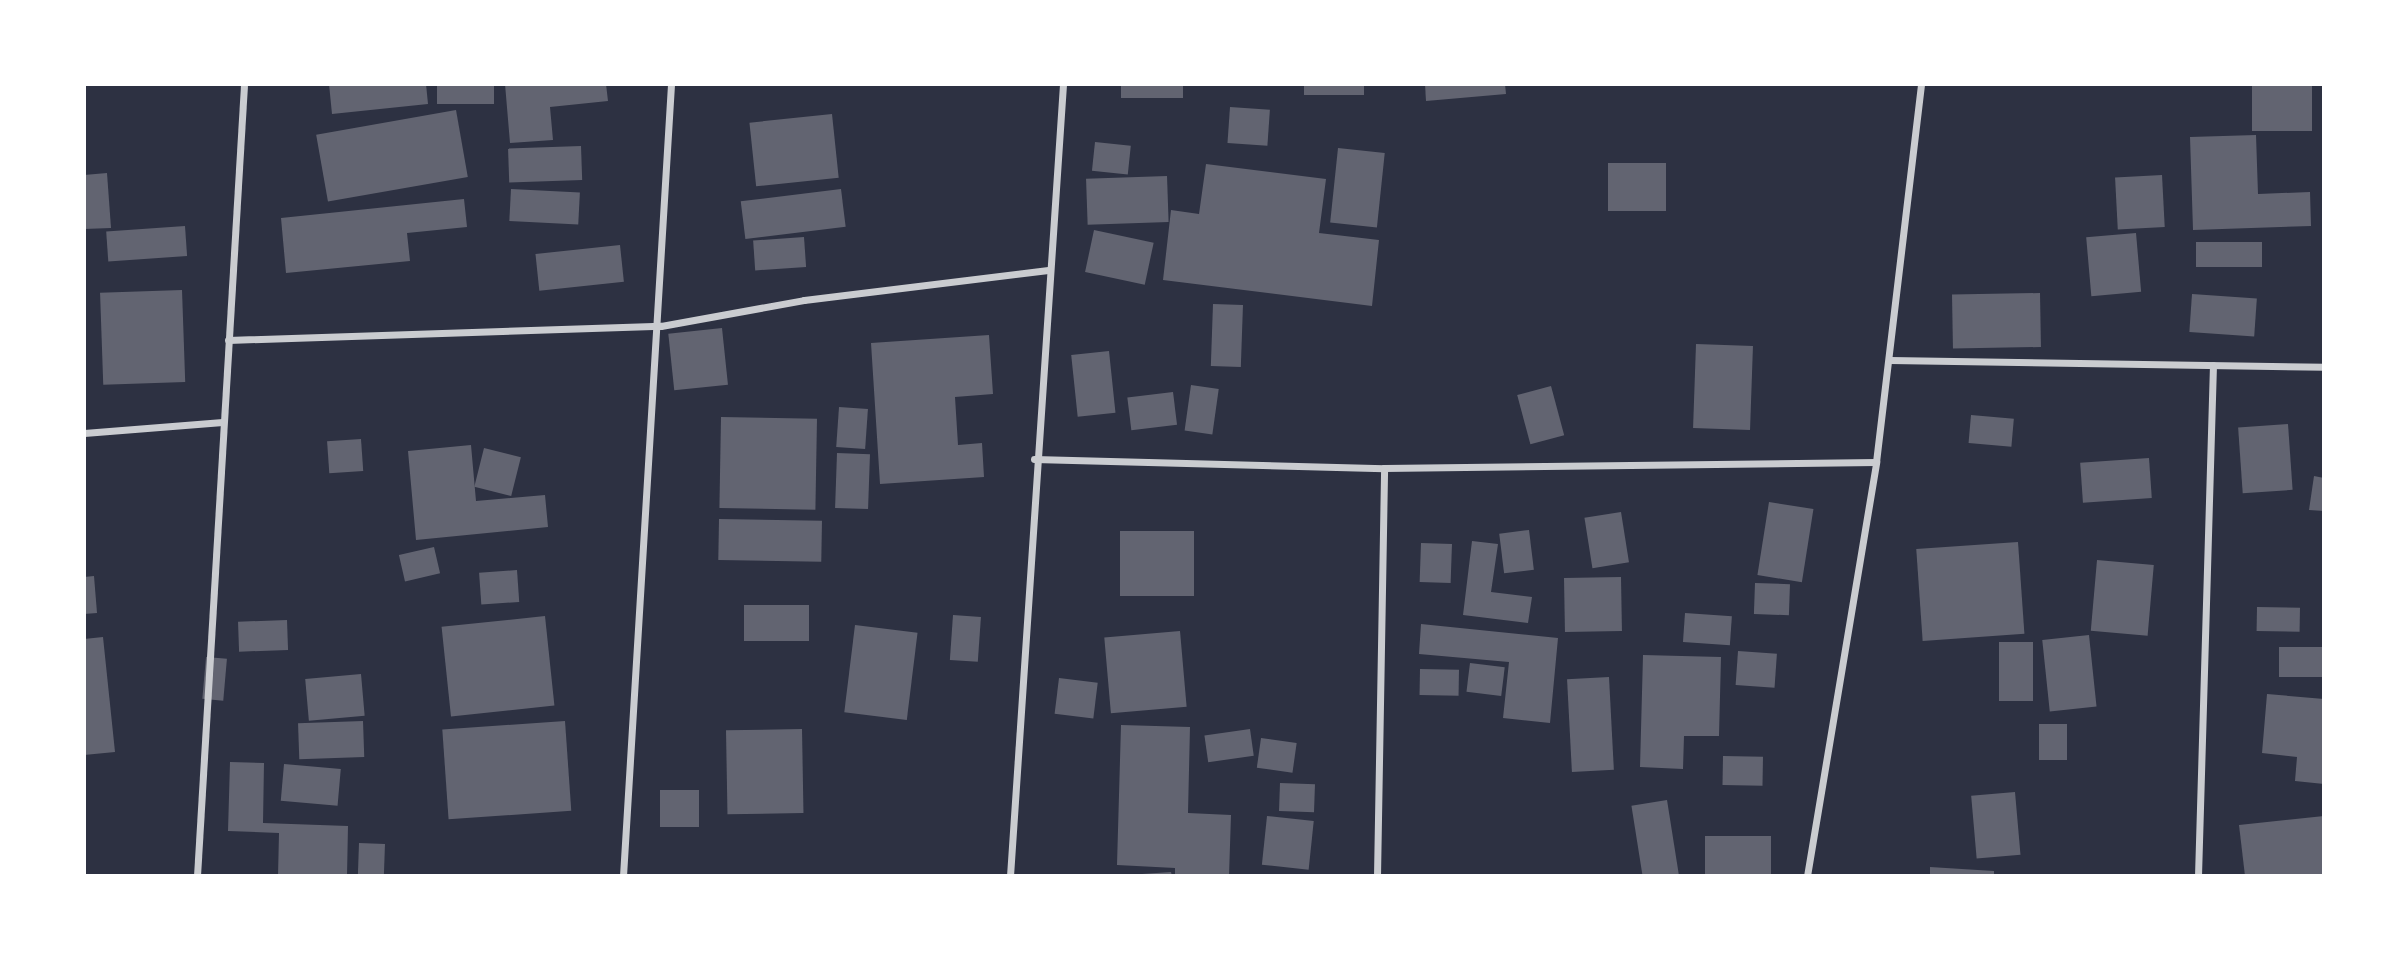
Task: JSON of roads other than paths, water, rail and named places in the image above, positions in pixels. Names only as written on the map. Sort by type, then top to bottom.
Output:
[{"type":"street","points":[[197,876],[244,84]]},
{"type":"street","points":[[623,876],[661,327],[671,84]]},
{"type":"street","points":[[1010,876],[1034,459],[1063,84]]},
{"type":"street","points":[[1807,876],[1876,461],[1921,84]]},
{"type":"street","points":[[228,340],[661,327],[804,300],[1048,270]]},
{"type":"street","points":[[1890,360],[2324,367]]},
{"type":"street","points":[[2199,876],[2213,365]]},
{"type":"street","points":[[84,433],[223,422]]},
{"type":"street","points":[[1034,459],[1384,468],[1876,461]]},
{"type":"street","points":[[1377,876],[1384,468]]}]
